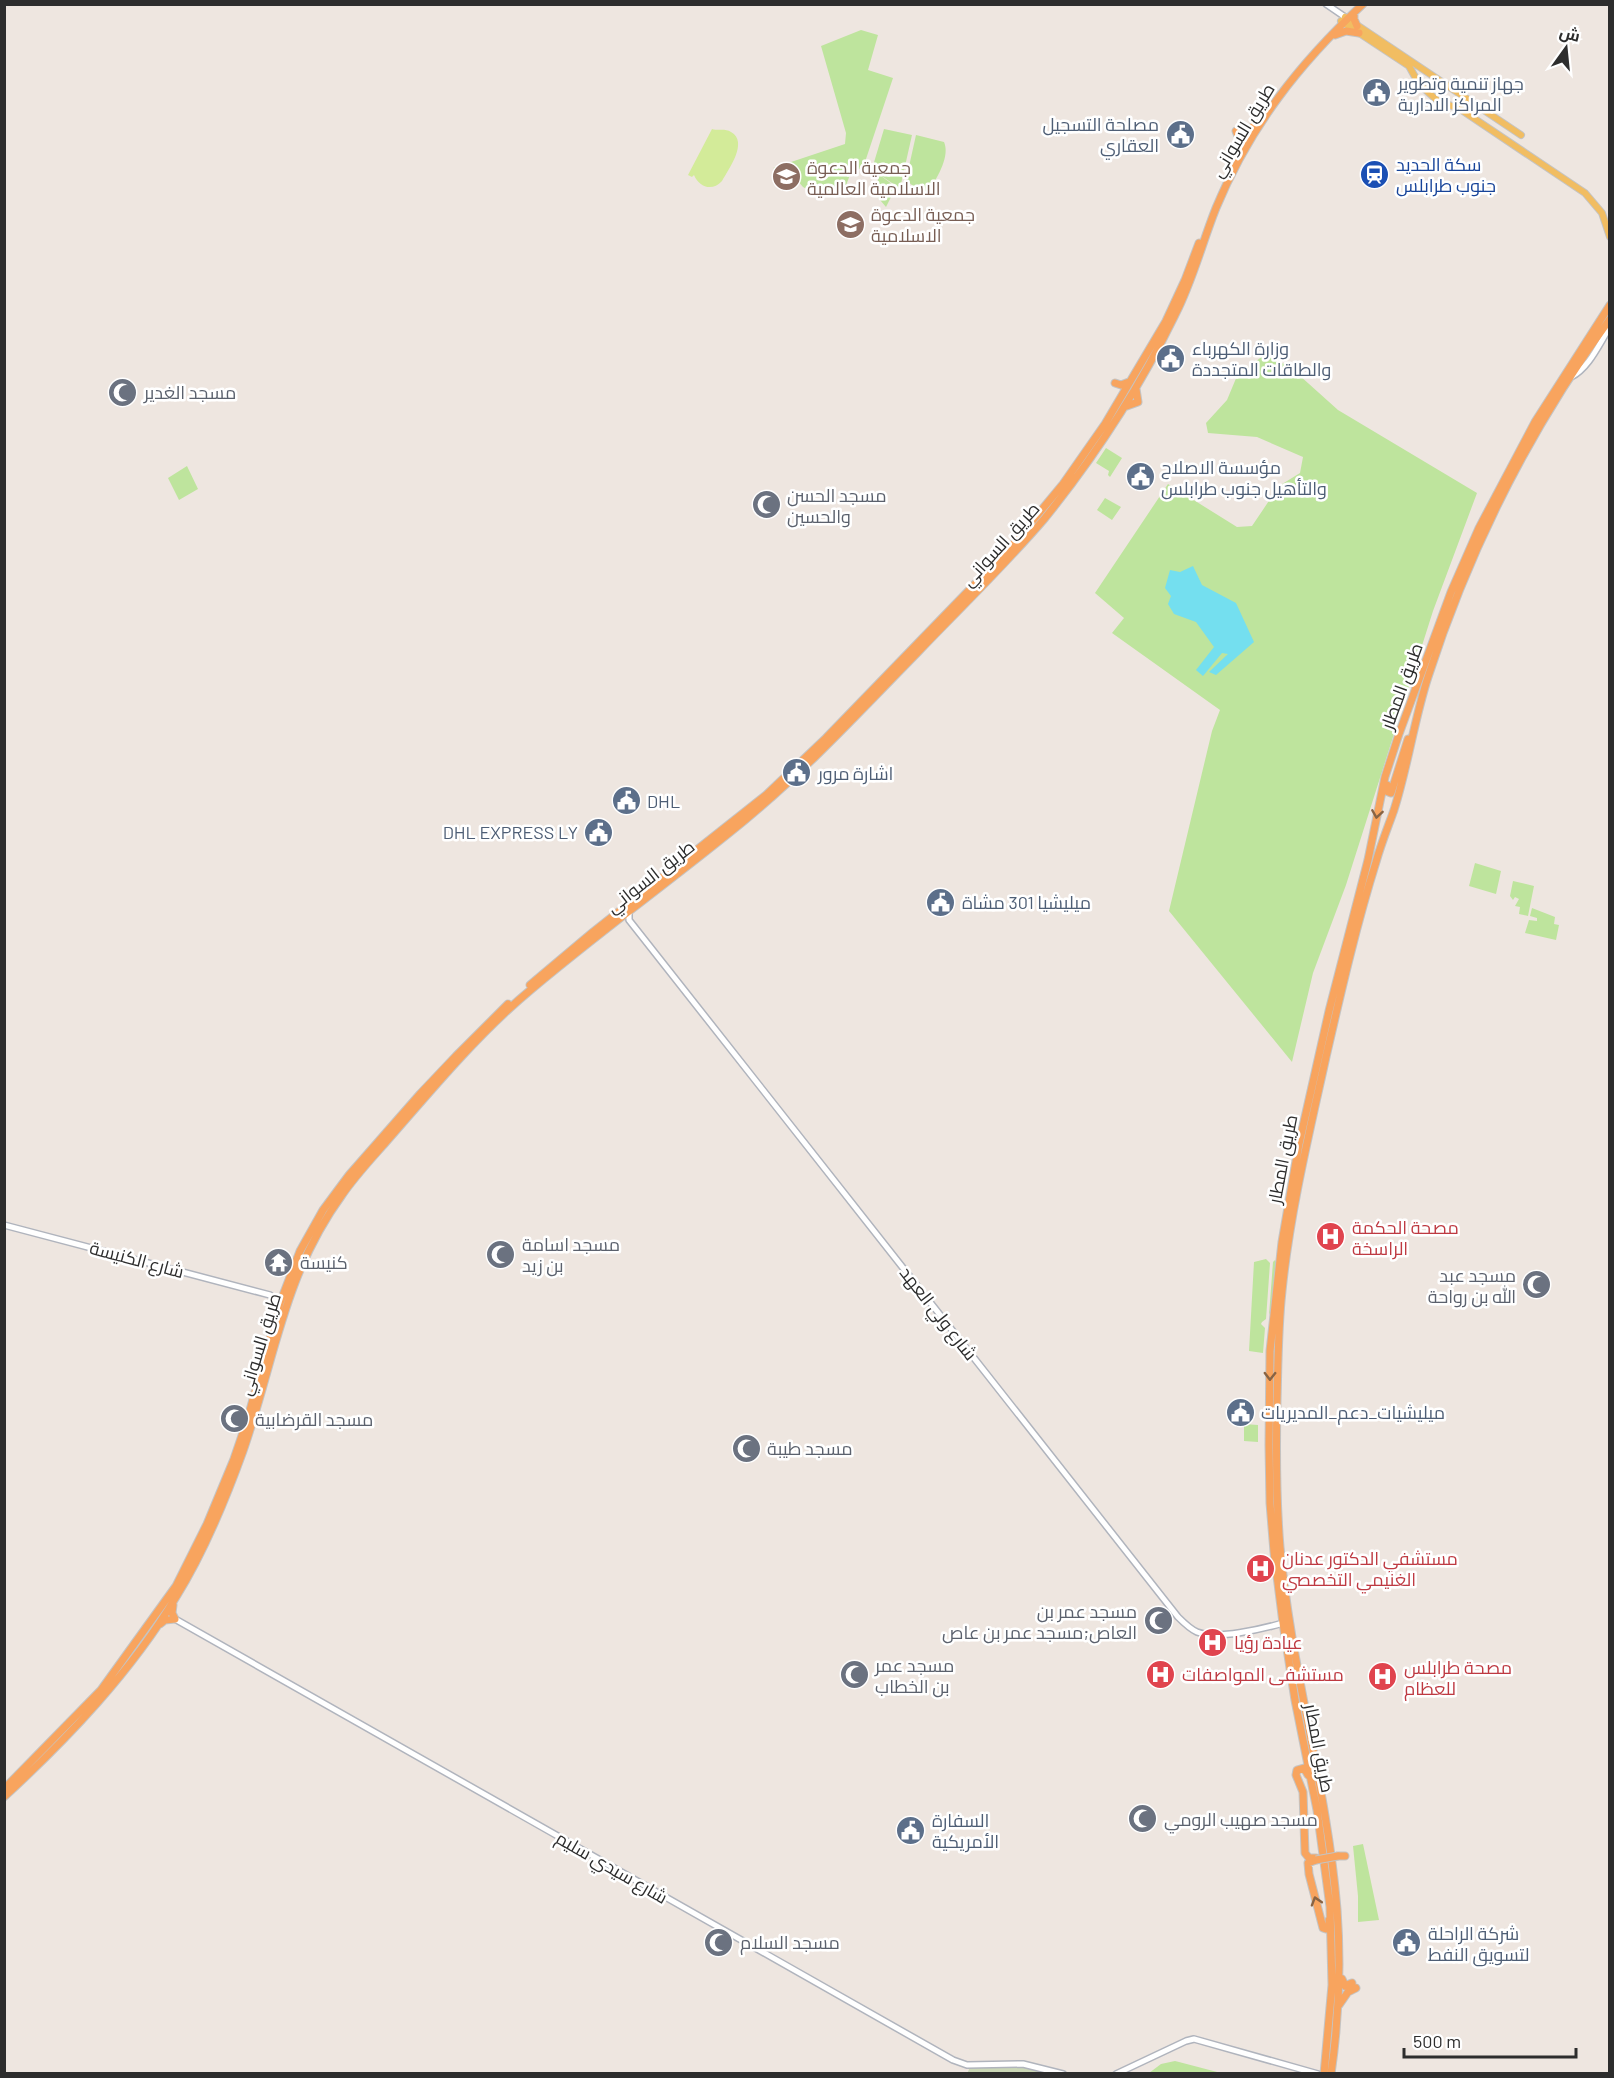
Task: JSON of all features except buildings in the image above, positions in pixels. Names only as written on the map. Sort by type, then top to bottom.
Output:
[{"type":"highway","name":"طريق السواني","points":[[4,1789],[95,1701],[156,1628],[173,1602],[217,1516],[246,1442],[294,1283],[312,1242],[329,1214],[370,1160],[424,1098],[516,1003],[739,825],[797,770],[1015,542],[1063,484],[1158,348],[1184,298],[1216,208],[1236,166],[1269,109],[1294,72],[1328,39],[1358,4]]},
{"type":"highway","name":"طريق السواني","points":[[1135,381],[1176,301],[1213,206],[1254,126],[1294,72],[1344,20],[1363,4]]},
{"type":"highway","points":[[1328,39],[1346,31],[1358,29],[1354,13]]},
{"type":"highway","points":[[1242,147],[1236,131],[1248,130],[1254,126]]},
{"type":"highway","name":"طريق المطار","points":[[1324,2073],[1333,1954],[1327,1882],[1283,1623],[1274,1552],[1269,1445],[1270,1351],[1282,1242],[1299,1144],[1329,1011],[1368,860],[1385,777],[1463,562],[1493,499],[1545,404],[1610,305]]},
{"type":"highway","name":"طريق المطار","points":[[1330,2073],[1338,2007],[1337,1911],[1330,1848],[1287,1603],[1281,1553],[1276,1442],[1278,1366],[1282,1290],[1290,1235],[1306,1147],[1339,1002],[1373,871],[1405,772],[1429,672],[1485,532],[1532,442],[1570,378],[1610,319]]},
{"type":"highway","points":[[1135,381],[1138,402],[1119,406],[1118,393],[1114,385],[1135,381]]},
{"type":"highway","points":[[1419,682],[1386,788],[1388,793],[1393,790],[1429,672]]},
{"type":"highway","name":"طريق السواني","points":[[95,1701],[173,1592],[207,1524],[247,1421],[284,1290],[300,1251],[333,1195],[365,1156],[456,1056],[508,1004],[569,952],[797,770]]},
{"type":"highway","points":[[1281,1553],[1287,1576],[1292,1584],[1288,1590],[1287,1603]]},
{"type":"highway","points":[[156,1628],[165,1620],[175,1619],[172,1611],[173,1602]]},
{"type":"highway","name":"طريق السواني","points":[[4,1797],[86,1710]]},
{"type":"highway","points":[[1310,1780],[1305,1770],[1301,1768],[1296,1770],[1295,1778],[1303,1792],[1305,1853],[1309,1858],[1316,1859]]},
{"type":"highway","points":[[1327,1882],[1329,1923],[1326,1929],[1321,1924],[1308,1869],[1309,1862],[1341,1854]]},
{"type":"highway","points":[[1338,1953],[1342,1958],[1342,1983],[1346,1986],[1354,1986],[1338,2007]]},
{"type":"main road","points":[[1326,4],[1344,20],[1521,135]]},
{"type":"main road","points":[[1393,52],[1411,67],[1417,82],[1438,101],[1460,110],[1585,193],[1602,213],[1610,237]]},
{"type":"main road","points":[[1570,378],[1584,366],[1610,327]]},
{"type":"main road","name":"شارع ولي العهد","points":[[629,911],[628,918],[631,922],[1178,1617],[1189,1628],[1211,1635],[1283,1623]]},
{"type":"main road","points":[[618,920],[631,922]]},
{"type":"main road","name":"شارع الكنيسة","points":[[4,1225],[270,1295],[280,1303]]},
{"type":"main road","points":[[270,1295],[284,1290]]},
{"type":"main road","name":"شارع سيدي سليم","points":[[175,1619],[953,2060],[967,2065],[1023,2064],[1063,2073]]},
{"type":"main road","points":[[1116,2073],[1194,2039],[1318,2073]]},
{"type":"green space","points":[[861,30],[878,35],[868,70],[893,78],[863,168],[852,172],[845,188],[812,192],[803,187],[791,173],[773,168],[845,144],[846,133],[821,46]]},
{"type":"green space","points":[[712,129],[731,132],[736,137],[738,149],[722,181],[714,186],[706,187],[699,183],[694,175],[692,177],[688,175]]},
{"type":"green space","points":[[884,129],[912,135],[901,184],[898,187],[877,173],[896,187],[886,207],[875,194],[878,179],[872,169]]},
{"type":"green space","points":[[916,135],[944,142],[946,148],[941,170],[925,196],[906,180]]},
{"type":"green space","points":[[1264,355],[1289,366],[1338,410],[1477,493],[1433,611],[1346,885],[1313,973],[1292,1062],[1169,911],[1212,731],[1220,710],[1112,633],[1124,618],[1095,593],[1168,484],[1237,527],[1252,526],[1279,486],[1300,473],[1303,457],[1257,437],[1208,433],[1206,423],[1227,400],[1237,376]]},
{"type":"green space","points":[[1106,448],[1122,458],[1110,477],[1109,471],[1096,463]]},
{"type":"green space","points":[[187,466],[198,489],[179,500],[168,478]]},
{"type":"green space","points":[[1105,498],[1121,507],[1112,520],[1097,510]]},
{"type":"green space","points":[[1475,863],[1501,871],[1496,894],[1469,886]]},
{"type":"green space","points":[[1513,881],[1534,886],[1528,916],[1519,914],[1520,907],[1515,906],[1519,899],[1515,897],[1513,900],[1510,896]]},
{"type":"green space","points":[[1532,908],[1555,917],[1554,924],[1559,925],[1556,940],[1525,933],[1529,920],[1537,921],[1537,918],[1530,916]]},
{"type":"green space","points":[[1266,1259],[1270,1263],[1266,1319],[1261,1324],[1265,1328],[1263,1353],[1249,1351],[1254,1262]]},
{"type":"green space","points":[[1275,1260],[1271,1310],[1269,1315],[1273,1262]]},
{"type":"green space","points":[[1244,1424],[1258,1425],[1258,1442],[1244,1441]]},
{"type":"green space","points":[[1363,1844],[1379,1920],[1358,1922],[1353,1846]]},
{"type":"green space","points":[[1175,2061],[1221,2073],[1149,2073],[1161,2064]]},
{"type":"green space","points":[[970,2067],[1026,2067],[1052,2074],[967,2074]]},
{"type":"water","points":[[1193,566],[1202,585],[1236,603],[1254,642],[1216,675],[1209,672],[1228,654],[1222,653],[1203,676],[1196,670],[1214,647],[1196,622],[1174,614],[1168,604],[1171,596],[1165,588],[1170,570],[1180,572]]},
{"type":"place","name":"جهاز تنمية وتطوير المراكز الادارية","points":[[1377,93]]},
{"type":"place","name":"مصلحة التسجيل العقاري","points":[[1180,134]]},
{"type":"place","name":"سكة الحديد جنوب طرابلس","points":[[1375,174]]},
{"type":"place","name":"جمعية الدعوة الاسلامية العالمية","points":[[786,177]]},
{"type":"place","name":"جمعية الدعوة الاسلامية","points":[[850,224]]},
{"type":"place","name":"وزارة الكهرباء والطاقات المتجددة","points":[[1171,358]]},
{"type":"place","name":"مسجد الغدير","points":[[123,392]]},
{"type":"place","name":"مؤسسة الاصلاح والتأهيل جنوب طرابلس","points":[[1140,477]]},
{"type":"place","name":"مسجد الحسن والحسين","points":[[766,505]]},
{"type":"place","name":"اشارة مرور","points":[[797,773]]},
{"type":"place","name":"DHL","points":[[626,801]]},
{"type":"place","name":"DHL EXPRESS LY","points":[[599,832]]},
{"type":"place","name":"ميليشيا 301 مشاة","points":[[941,902]]},
{"type":"place","name":"مصحة الحكمة الراسخة","points":[[1331,1237]]},
{"type":"place","name":"مسجد اسامة بن زيد","points":[[501,1254]]},
{"type":"place","name":"كنيسة","points":[[279,1262]]},
{"type":"place","name":"مسجد عبد الله بن رواحة","points":[[1537,1285]]},
{"type":"place","name":"ميليشيات_دعم_المديريات","points":[[1240,1412]]},
{"type":"place","name":"مسجد القرضابية","points":[[234,1419]]},
{"type":"place","name":"مسجد طيبة","points":[[746,1448]]},
{"type":"place","name":"مستشفي الدكتور عدنان الغنيمي التخصصي","points":[[1261,1568]]},
{"type":"place","name":"مسجد عمر بن العاص;مسجد عمر بن عاص","points":[[1158,1621]]},
{"type":"place","name":"عيادة رؤيا","points":[[1213,1642]]},
{"type":"place","name":"مستشفى المواصفات","points":[[1161,1674]]},
{"type":"place","name":"مسجد عمر بن الخطاب","points":[[854,1675]]},
{"type":"place","name":"مصحة طرابلس للعظام","points":[[1383,1677]]},
{"type":"place","name":"مسجد صهيب الرومي","points":[[1143,1819]]},
{"type":"place","name":"السفارة الأمريكية","points":[[911,1830]]},
{"type":"place","name":"مسجد السلام","points":[[719,1942]]},
{"type":"place","name":"شركة الراحلة لتسويق النفط","points":[[1407,1943]]}]
